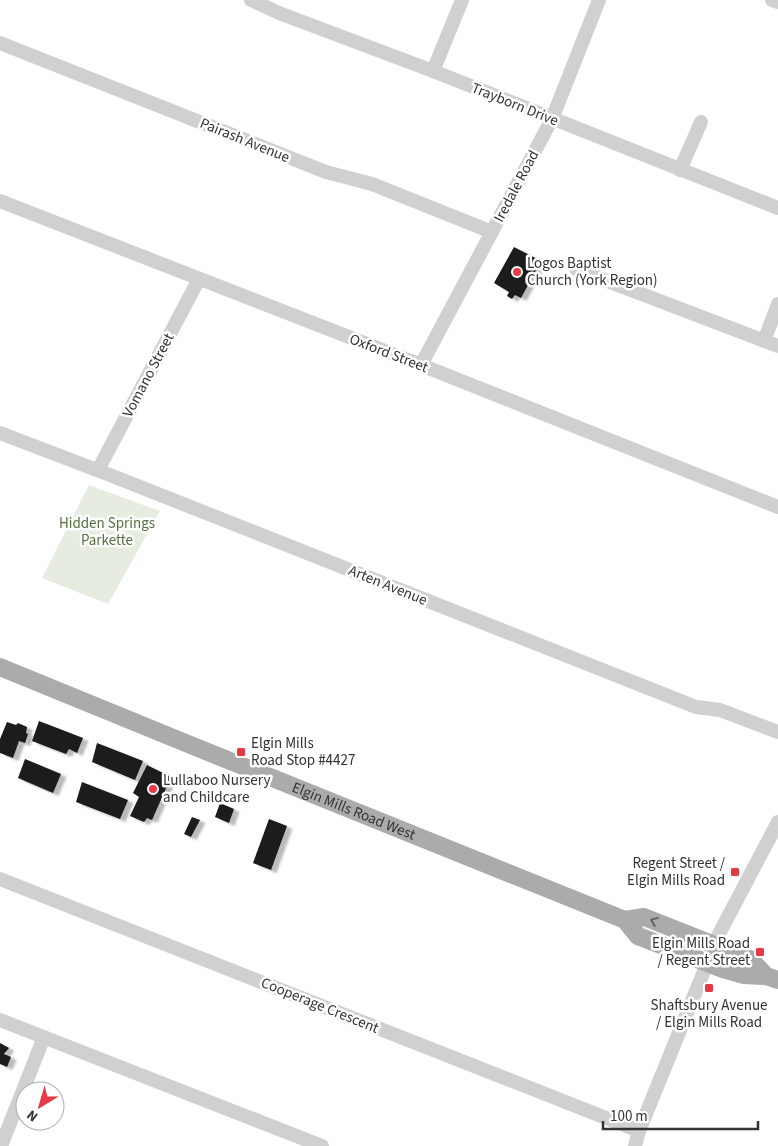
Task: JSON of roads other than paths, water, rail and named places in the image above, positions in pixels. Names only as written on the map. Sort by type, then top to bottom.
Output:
[{"type":"main road","name":"Elgin Mills Road West","points":[[0,666],[198,748],[626,920],[638,936],[744,976],[772,978]]},
{"type":"main road","name":"Elgin Mills Road West","points":[[626,920],[644,917],[750,959],[772,978]]},
{"type":"street","name":"Trayborn Drive","points":[[251,0],[278,13],[432,71],[778,208]]},
{"type":"street","points":[[432,71],[462,0]]},
{"type":"street","name":"Iredale Road","points":[[421,365],[552,119],[599,0]]},
{"type":"street","points":[[772,0],[778,2]]},
{"type":"street","name":"Pairash Avenue","points":[[0,43],[326,172],[372,184],[492,232]]},
{"type":"street","points":[[680,170],[701,122]]},
{"type":"street","name":"Oxford Street","points":[[0,202],[421,365],[778,507]]},
{"type":"street","points":[[576,269],[778,346]]},
{"type":"street","name":"Vomano Street","points":[[98,470],[199,279]]},
{"type":"street","points":[[764,341],[778,304]]},
{"type":"street","name":"Arten Avenue","points":[[0,433],[696,707],[720,710],[778,732]]},
{"type":"street","points":[[635,1146],[639,1131],[714,945],[778,822]]},
{"type":"street","name":"Cooperage Crescent","points":[[0,879],[639,1131]]},
{"type":"street","points":[[0,1020],[322,1146]]},
{"type":"street","points":[[2,1146],[44,1037]]},
{"type":"place","name":"Logos Baptist Church (York Region)","points":[[517,272]]},
{"type":"place","name":"Elgin Mills Road Stop #4427","points":[[241,752]]},
{"type":"place","name":"Lullaboo Nursery and Childcare","points":[[153,789]]},
{"type":"place","name":"Regent Street / Elgin Mills Road","points":[[735,872]]},
{"type":"place","name":"Elgin Mills Road / Regent Street","points":[[760,952]]},
{"type":"place","name":"Shaftsbury Avenue / Elgin Mills Road","points":[[709,988]]},
{"type":"park label","name":"Hidden Springs Parkette","points":[[107,532]]}]
